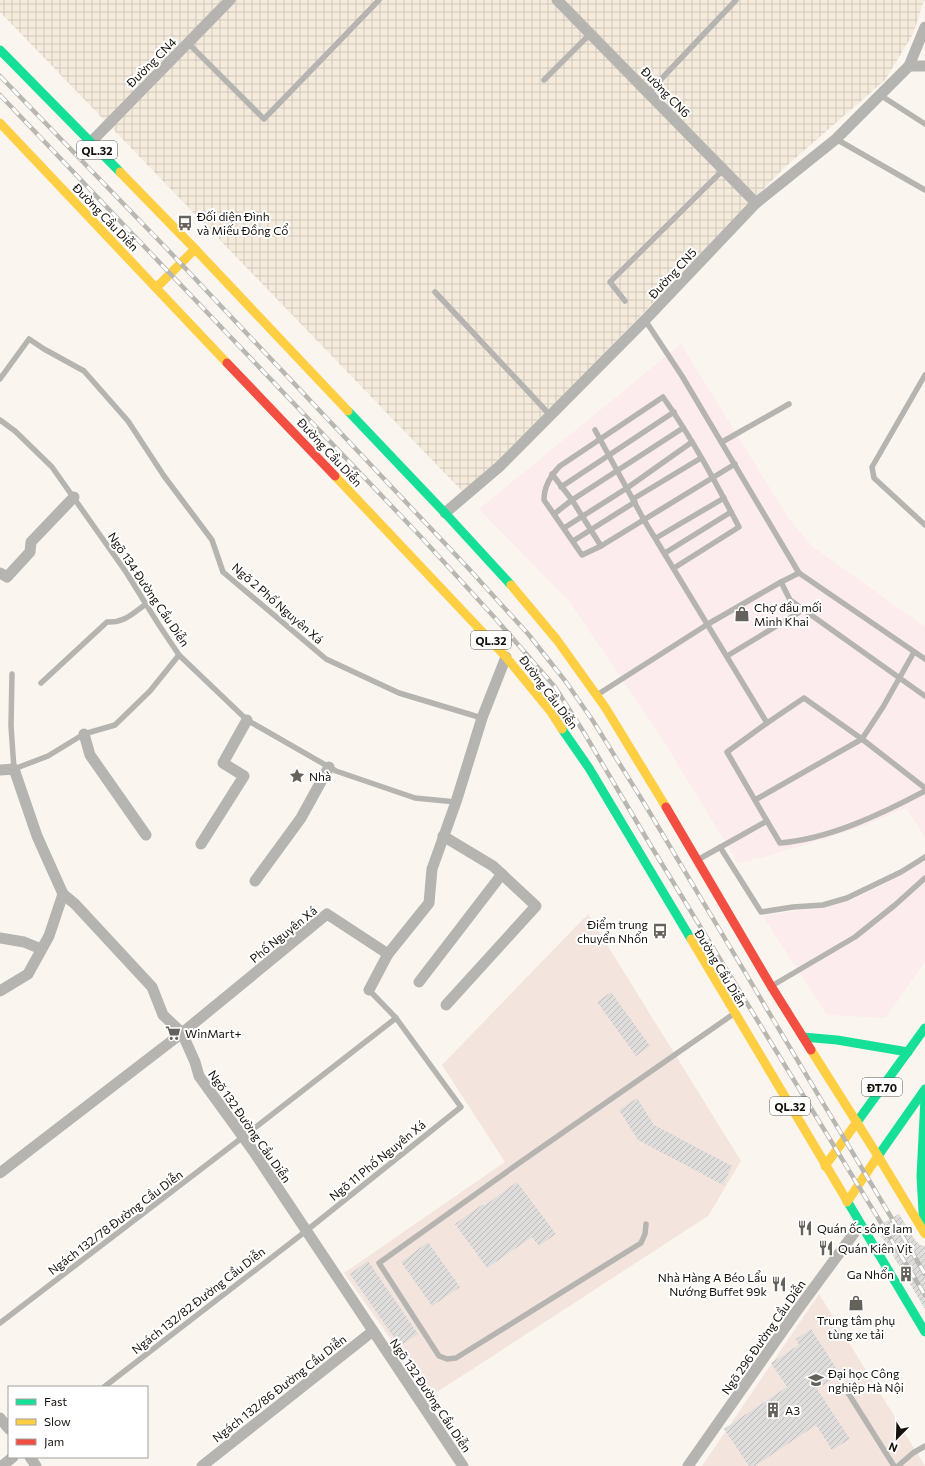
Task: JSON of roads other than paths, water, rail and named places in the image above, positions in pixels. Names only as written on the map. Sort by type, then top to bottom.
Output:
[{"type":"main road","name":"QL.32","points":[[0,50],[195,249],[445,513],[504,577],[557,640],[605,707],[698,860],[771,986],[878,1156],[924,1234]]},
{"type":"main road","name":"Đường Cầu Diễn","points":[[2,127],[157,287],[506,657],[551,712],[588,768],[925,1332]]},
{"type":"main road","points":[[157,287],[195,249]]},
{"type":"main road","name":"ĐT.70","points":[[825,1166],[925,1028]]},
{"type":"main road","points":[[803,1036],[838,1040],[908,1052]]},
{"type":"main road","name":"ĐT.70","points":[[847,1202],[925,1089]]},
{"type":"main road","points":[[924,1234],[921,1176],[925,1098]]},
{"type":"street","name":"Đường CN4","points":[[90,143],[230,0]]},
{"type":"street","name":"Đường CN6","points":[[557,0],[756,203]]},
{"type":"street","points":[[925,27],[909,66],[925,66]]},
{"type":"street","name":"Đường CN5","points":[[445,513],[500,466],[645,320],[756,203],[836,139],[909,66]]},
{"type":"street","points":[[0,573],[7,577],[30,552],[31,542],[74,497]]},
{"type":"street","points":[[369,990],[388,954],[429,903],[432,869],[456,802],[482,718],[506,657]]},
{"type":"street","points":[[201,844],[244,776],[222,762],[247,720]]},
{"type":"street","points":[[84,734],[90,754],[111,787],[146,835]]},
{"type":"street","points":[[254,880],[301,818],[329,767]]},
{"type":"street","points":[[0,770],[14,769]]},
{"type":"street","name":"Ngõ 132 Đường Cầu Diễn","points":[[14,769],[36,836],[63,894],[75,904],[152,987],[163,1015],[182,1033],[195,1062],[199,1076],[254,1152],[463,1466]]},
{"type":"street","points":[[443,836],[493,866],[536,906],[446,1005]]},
{"type":"street","points":[[419,982],[502,874]]},
{"type":"street","points":[[0,991],[28,974],[49,936],[63,894]]},
{"type":"street","name":"Phố Nguyên Xá","points":[[0,1173],[182,1033],[327,914],[388,954]]},
{"type":"street","points":[[0,938],[24,942],[42,949]]},
{"type":"street","name":"Ngõ 296 Đường Cầu Diễn","points":[[688,1466],[796,1312],[860,1225]]},
{"type":"street","name":"Ngách 132/86 Đường Cầu Diễn","points":[[202,1466],[373,1331]]},
{"type":"street","points":[[0,1418],[8,1429]]},
{"type":"street","points":[[2,1466],[12,1458]]},
{"type":"lane","points":[[188,43],[264,119],[379,0]]},
{"type":"lane","points":[[648,93],[736,0]]},
{"type":"lane","points":[[544,80],[590,34]]},
{"type":"lane","points":[[880,95],[925,124]]},
{"type":"lane","points":[[836,139],[925,190]]},
{"type":"lane","points":[[625,301],[610,282],[723,170]]},
{"type":"lane","points":[[435,292],[550,415]]},
{"type":"lane","points":[[645,320],[682,376],[799,573],[925,659]]},
{"type":"lane","name":"Ngõ 2 Phố Nguyên Xá","points":[[0,379],[29,339],[84,371],[128,421],[164,476],[212,540],[223,572],[326,659],[399,692],[482,718]]},
{"type":"lane","points":[[924,379],[872,467],[874,478],[925,525]]},
{"type":"lane","points":[[674,568],[740,527],[713,477],[674,412],[663,397],[560,466],[552,474],[544,490],[544,500],[582,555],[601,546],[713,477],[735,464]]},
{"type":"lane","points":[[722,442],[789,404]]},
{"type":"lane","points":[[561,487],[674,412]]},
{"type":"lane","name":"Ngõ 134 Đường Cầu Diễn","points":[[0,420],[15,431],[52,467],[126,572],[179,655],[247,720],[336,771],[415,798],[456,802]]},
{"type":"lane","points":[[554,514],[572,500],[683,428]]},
{"type":"lane","points":[[595,430],[644,520],[768,723]]},
{"type":"lane","points":[[564,528],[627,488],[692,442]]},
{"type":"lane","points":[[573,541],[634,500],[701,458]]},
{"type":"lane","points":[[552,474],[572,500],[601,546]]},
{"type":"lane","points":[[656,538],[724,498]]},
{"type":"lane","points":[[665,553],[731,512]]},
{"type":"lane","points":[[596,696],[708,624],[799,573]]},
{"type":"lane","points":[[781,582],[790,600],[925,696]]},
{"type":"lane","points":[[41,683],[106,622],[125,620],[146,604]]},
{"type":"lane","points":[[727,656],[803,610]]},
{"type":"lane","points":[[754,800],[862,739],[900,678],[914,652]]},
{"type":"lane","points":[[12,674],[11,726],[14,769],[48,756],[84,734],[115,725],[150,691],[179,655]]},
{"type":"lane","points":[[925,788],[862,739],[804,698],[727,752],[780,843],[794,842],[841,829],[881,813],[925,791]]},
{"type":"lane","points":[[698,860],[767,821]]},
{"type":"lane","points":[[720,847],[761,912],[793,907],[823,905],[848,898],[901,872],[925,857]]},
{"type":"lane","points":[[771,986],[855,937],[895,905],[925,878]]},
{"type":"lane","points":[[369,990],[396,1018]]},
{"type":"lane","points":[[646,1224],[645,1234],[640,1243],[456,1358],[447,1359],[439,1356],[379,1263],[522,1161],[734,1014]]},
{"type":"lane","name":"Ngõ 11 Phố Nguyên Xá","points":[[306,1231],[461,1107],[396,1018]]},
{"type":"lane","name":"Ngách 132/78 Đường Cầu Diễn","points":[[0,1323],[396,1018]]},
{"type":"lane","name":"Ngách 132/82 Đường Cầu Diễn","points":[[105,1386],[306,1231]]},
{"type":"lane","points":[[845,1388],[894,1466]]},
{"type":"lane","points":[[898,1466],[913,1453],[925,1446]]},
{"type":"railway","points":[[0,76],[169,251],[470,570],[529,635],[566,682],[593,721],[644,803],[925,1274]]},
{"type":"railway","points":[[0,95],[421,537],[495,618],[555,687],[925,1295]]},
{"type":"place","name":"Đối diện Đình và Miếu Đồng Cổ","points":[[185,223]]},
{"type":"place","name":"Chợ đầu mối Minh Khai","points":[[742,614]]},
{"type":"place","name":"Nhà","points":[[297,776]]},
{"type":"place","name":"Điểm trung chuyển Nhổn","points":[[660,931]]},
{"type":"place","name":"WinMart+","points":[[173,1033]]},
{"type":"place","name":"Quán ốc sông lam","points":[[805,1228]]},
{"type":"place","name":"Quán Kiên Vịt","points":[[826,1248]]},
{"type":"place","name":"Ga Nhổn","points":[[906,1274]]},
{"type":"place","name":"Nhà Hàng A Béo Lẩu Nướng Buffet 99k","points":[[779,1284]]},
{"type":"place","name":"Trung tâm phụ tùng xe tải","points":[[856,1303]]},
{"type":"place","name":"Đại học Công nghiệp Hà Nội","points":[[816,1380]]},
{"type":"place","name":"A3","points":[[773,1410]]}]
